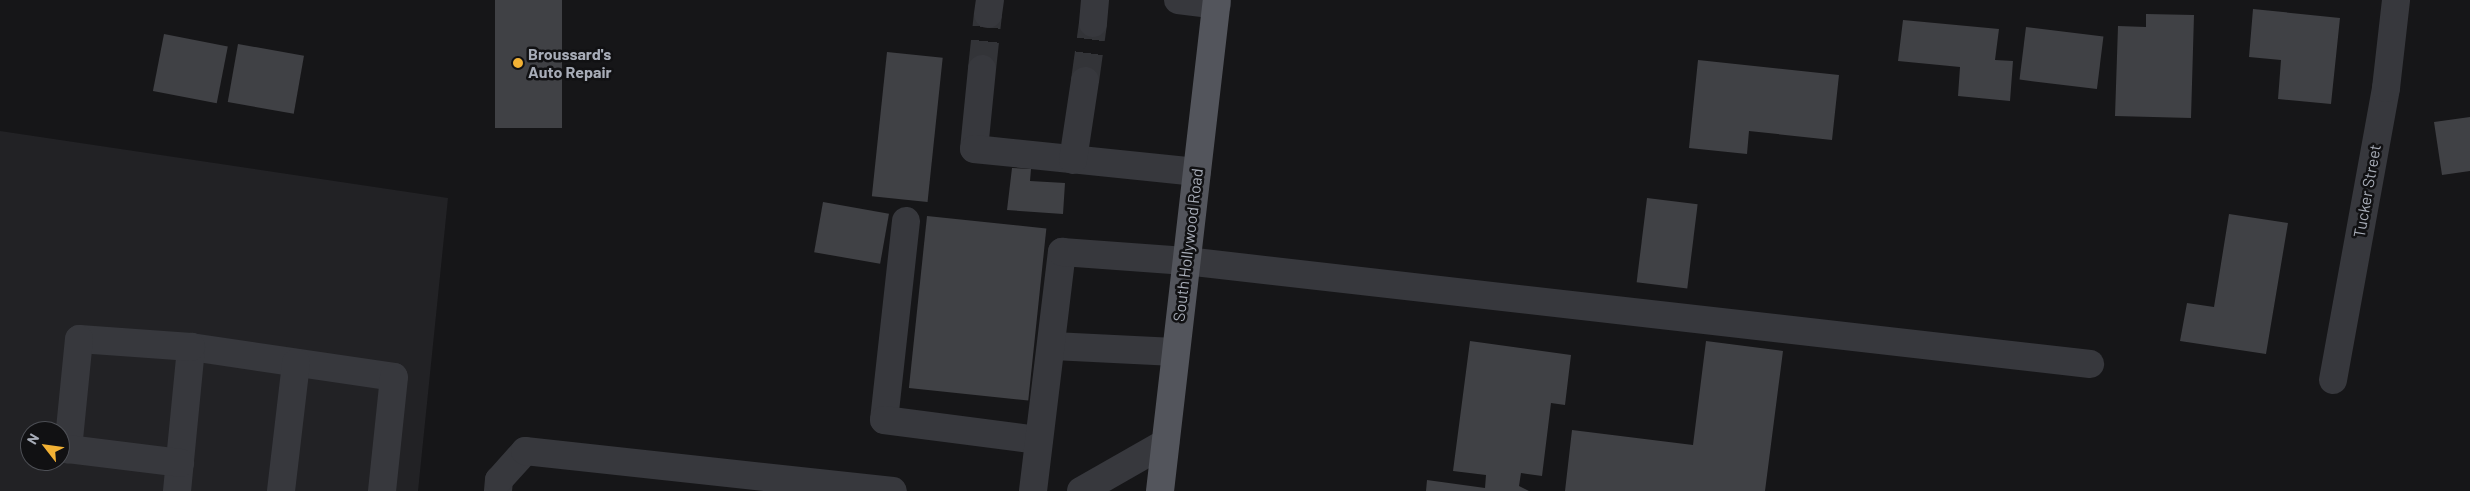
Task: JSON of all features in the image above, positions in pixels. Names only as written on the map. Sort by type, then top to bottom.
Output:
[{"type":"main road","name":"South Hollywood Road","points":[[1160,491],[1217,2]]},
{"type":"street","points":[[1178,0],[1217,2]]},
{"type":"street","name":"Tucker Street","points":[[2333,380],[2386,88],[2396,0]]},
{"type":"street","points":[[982,70],[974,149],[1197,172]]},
{"type":"street","points":[[1074,160],[1085,81]]},
{"type":"street","points":[[906,221],[884,420],[1039,440]]},
{"type":"street","points":[[1033,491],[1053,346],[1062,252],[1186,261],[2090,364]]},
{"type":"street","points":[[180,463],[68,449],[79,339],[191,347],[394,377],[382,491]]},
{"type":"street","points":[[1053,346],[1175,352]]},
{"type":"street","points":[[177,491],[191,347]]},
{"type":"street","points":[[281,491],[296,363]]},
{"type":"street","points":[[1081,491],[1165,443]]},
{"type":"street","points":[[498,491],[499,480],[525,452],[893,491]]},
{"type":"shaded area","points":[[0,131],[448,198],[418,491],[0,491]]},
{"type":"building","name":"Broussard's Auto Repair","points":[[495,0],[562,0],[562,128],[495,128]]},
{"type":"building","points":[[2253,9],[2340,18],[2331,104],[2278,99],[2281,60],[2249,57]]},
{"type":"building","points":[[2146,14],[2194,15],[2191,118],[2115,116],[2118,26],[2146,27]]},
{"type":"building","points":[[1903,20],[1999,29],[1995,60],[2013,61],[2010,101],[1958,96],[1960,67],[1898,61]]},
{"type":"building","points":[[2026,27],[2103,37],[2097,89],[2020,80]]},
{"type":"building","points":[[164,34],[228,46],[217,103],[153,91]]},
{"type":"building","points":[[238,44],[304,56],[294,114],[228,102]]},
{"type":"building","points":[[887,52],[943,58],[928,202],[872,196]]},
{"type":"building","points":[[1698,60],[1839,75],[1832,140],[1749,131],[1747,154],[1689,148]]},
{"type":"building","points":[[2470,117],[2470,171],[2442,175],[2434,122]]},
{"type":"building","points":[[1012,168],[1031,169],[1030,181],[1065,183],[1063,214],[1007,210]]},
{"type":"building","points":[[1647,198],[1698,204],[1687,289],[1637,282]]},
{"type":"building","points":[[823,202],[889,214],[880,264],[814,252]]},
{"type":"building","points":[[2229,214],[2288,223],[2266,354],[2180,341],[2187,303],[2214,307]]},
{"type":"building","points":[[927,216],[1046,229],[1028,401],[909,388]]},
{"type":"building","points":[[1470,341],[1571,355],[1565,405],[1551,403],[1542,476],[1521,473],[1519,486],[1529,491],[1426,491],[1427,480],[1485,488],[1486,475],[1453,471]]},
{"type":"building","points":[[1706,341],[1783,351],[1765,491],[1565,491],[1572,430],[1693,445]]},
{"type":"tunnel","points":[[982,69],[988,14]]},
{"type":"tunnel","points":[[1085,81],[1093,23]]},
{"type":"place","name":"Broussard's Auto Repair","points":[[518,63]]}]
